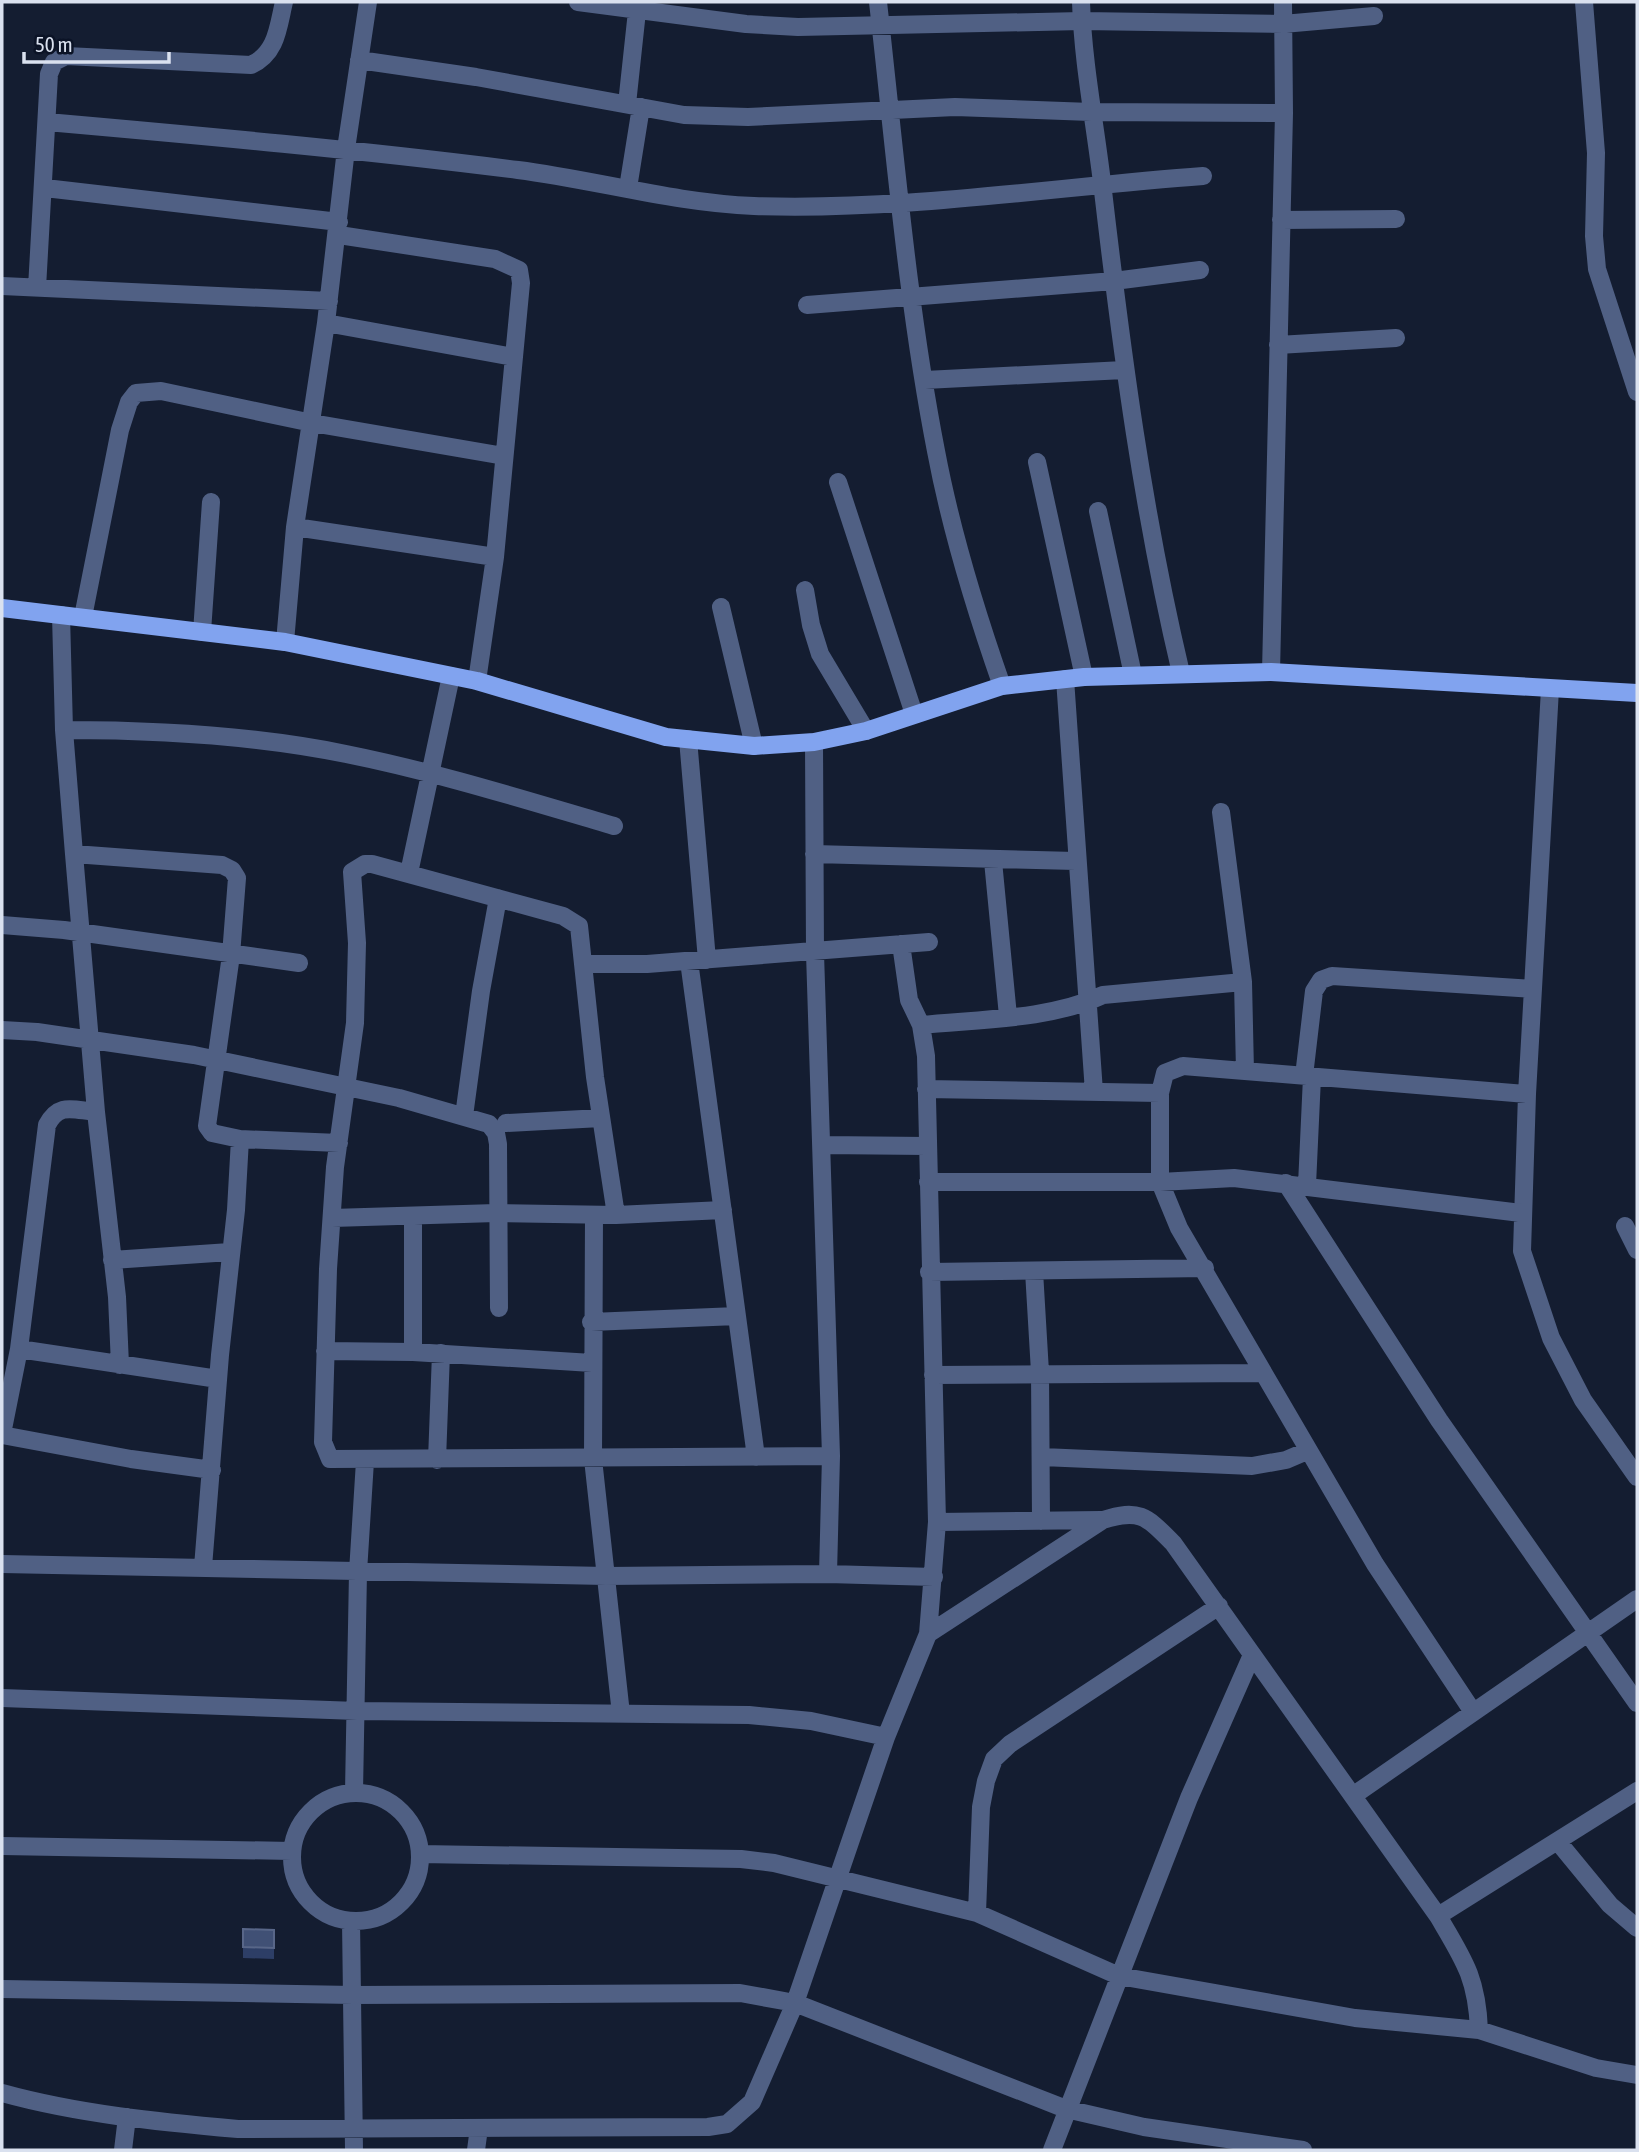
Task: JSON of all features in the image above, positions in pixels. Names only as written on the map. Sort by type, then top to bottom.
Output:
[{"type":"main road","points":[[2,608],[285,642],[477,681],[666,737],[754,746],[814,742],[866,731],[1002,687],[1084,677],[1271,673],[1637,694]]},
{"type":"street","points":[[37,288],[45,188],[49,74],[54,62],[66,56],[251,65],[265,58],[273,46],[284,2]]},
{"type":"street","points":[[285,642],[295,527],[329,302],[346,149],[368,2]]},
{"type":"street","points":[[578,2],[637,6],[798,27],[1082,21],[1283,24],[1374,16]]},
{"type":"street","points":[[878,2],[898,202],[948,509],[977,616],[1002,687]]},
{"type":"street","points":[[1081,2],[1091,112],[1124,370],[1159,578],[1181,673]]},
{"type":"street","points":[[1271,673],[1284,113],[1283,2]]},
{"type":"street","points":[[1584,2],[1596,153],[1594,236],[1597,269],[1637,392]]},
{"type":"street","points":[[628,188],[637,6]]},
{"type":"street","points":[[359,60],[684,115],[748,117],[955,107],[1091,112],[1284,113]]},
{"type":"street","points":[[47,122],[346,149],[523,171],[756,206],[898,202],[1203,176]]},
{"type":"street","points":[[45,188],[339,229],[495,259],[512,264],[519,270],[521,283],[495,557],[477,681]]},
{"type":"street","points":[[1281,220],[1396,219]]},
{"type":"street","points":[[807,304],[1114,281],[1200,270]]},
{"type":"street","points":[[2,286],[329,302]]},
{"type":"street","points":[[326,323],[514,357]]},
{"type":"street","points":[[1278,345],[1396,338]]},
{"type":"street","points":[[925,380],[1124,370]]},
{"type":"street","points":[[83,617],[120,430],[129,402],[136,393],[161,391],[312,423],[504,456]]},
{"type":"street","points":[[1037,462],[1084,677]]},
{"type":"street","points":[[838,482],[914,714]]},
{"type":"street","points":[[202,632],[211,502]]},
{"type":"street","points":[[1098,511],[1133,675]]},
{"type":"street","points":[[295,527],[495,557]]},
{"type":"street","points":[[805,590],[811,625],[820,654],[866,731]]},
{"type":"street","points":[[721,607],[754,746]]},
{"type":"street","points":[[61,615],[64,730],[120,1365]]},
{"type":"street","points":[[409,873],[451,676]]},
{"type":"street","points":[[1065,680],[1094,1092]]},
{"type":"street","points":[[1550,690],[1521,1213],[1522,1251],[1551,1338],[1583,1399],[1637,1477]]},
{"type":"street","points":[[64,730],[150,732],[344,754],[432,774],[614,826]]},
{"type":"street","points":[[688,739],[698,960],[723,1210],[755,1457]]},
{"type":"street","points":[[814,742],[815,953],[831,1456],[828,1574]]},
{"type":"street","points":[[1221,812],[1242,982],[1245,1071]]},
{"type":"street","points":[[74,854],[222,866],[232,870],[237,878],[231,955],[207,1126],[212,1133],[240,1139],[339,1143]]},
{"type":"street","points":[[814,854],[1076,861]]},
{"type":"street","points":[[993,860],[1008,1016]]},
{"type":"street","points":[[616,1215],[601,1118],[579,926],[573,921],[498,898],[372,864],[365,864],[352,872],[357,979],[349,1086],[339,1143],[332,1218],[325,1351],[324,1452],[336,1461],[831,1456]]},
{"type":"street","points":[[464,1116],[498,898]]},
{"type":"street","points":[[2,925],[299,963]]},
{"type":"street","points":[[584,964],[815,953],[929,942]]},
{"type":"street","points":[[2,2093],[127,2117],[239,2129],[708,2127],[727,2124],[752,2102],[795,2003],[839,1881],[886,1737],[928,1634],[937,1522],[925,1037],[909,1000],[901,944]]},
{"type":"street","points":[[1307,1185],[1312,1002],[1321,980],[1347,975],[1533,989]]},
{"type":"street","points":[[921,1025],[1008,1016],[1087,1003],[1103,995],[1242,982]]},
{"type":"street","points":[[2,1030],[92,1040],[216,1060],[349,1086],[489,1124],[496,1133],[499,1308]]},
{"type":"street","points":[[1473,1712],[1375,1564],[1261,1373],[1205,1268],[1179,1228],[1160,1182],[1160,1093],[1165,1073],[1173,1068],[1245,1071],[1527,1094]]},
{"type":"street","points":[[926,1089],[1160,1093]]},
{"type":"street","points":[[96,1112],[61,1109],[54,1113],[47,1125],[19,1349],[2,1434],[131,1459],[212,1470]]},
{"type":"street","points":[[506,1122],[601,1118]]},
{"type":"street","points":[[203,1567],[240,1139]]},
{"type":"street","points":[[822,1145],[927,1146]]},
{"type":"street","points":[[928,1181],[1160,1182],[1234,1178],[1521,1213]]},
{"type":"street","points":[[1286,1183],[1424,1398],[1637,1703]]},
{"type":"street","points":[[332,1218],[496,1213],[616,1215],[723,1210]]},
{"type":"street","points":[[594,1215],[591,1322],[593,1459],[621,1714]]},
{"type":"street","points":[[413,1217],[413,1352]]},
{"type":"street","points":[[1626,1226],[1637,1250]]},
{"type":"street","points":[[112,1260],[230,1252]]},
{"type":"street","points":[[929,1272],[1205,1268]]},
{"type":"street","points":[[1034,1271],[1040,1372],[1041,1521]]},
{"type":"street","points":[[591,1322],[737,1316]]},
{"type":"street","points":[[19,1349],[218,1379]]},
{"type":"street","points":[[325,1351],[441,1353],[592,1363]]},
{"type":"street","points":[[437,1460],[441,1353]]},
{"type":"street","points":[[933,1375],[1040,1372],[1261,1373]]},
{"type":"street","points":[[1042,1457],[1252,1466],[1286,1460],[1307,1451]]},
{"type":"street","points":[[354,1792],[358,1572],[365,1461]]},
{"type":"street","points":[[928,1634],[1103,1520],[1124,1513],[1140,1514],[1153,1522],[1173,1543],[1219,1606],[1438,1916],[1468,1966],[1477,1995],[1479,2030]]},
{"type":"street","points":[[937,1522],[1103,1520]]},
{"type":"street","points":[[2,1564],[606,1576],[828,1574],[934,1577]]},
{"type":"street","points":[[1354,1795],[1637,1599]]},
{"type":"street","points":[[977,1913],[981,1807],[993,1759],[1010,1744],[1219,1606]]},
{"type":"street","points":[[1052,2150],[1189,1798],[1252,1655]]},
{"type":"street","points":[[2,1698],[357,1711],[761,1716],[811,1721],[886,1737]]},
{"type":"street","points":[[1438,1916],[1559,1843],[1637,1791]]},
{"type":"street","points":[[354,1792],[374,1795],[392,1803],[411,1826],[420,1854],[417,1876],[407,1895],[392,1910],[372,1919],[351,1921],[331,1916],[314,1905],[298,1880],[292,1851],[297,1833],[319,1804],[354,1792]]},
{"type":"street","points":[[1559,1843],[1610,1905],[1637,1927]]},
{"type":"street","points":[[2,1846],[292,1851]]},
{"type":"street","points":[[420,1854],[741,1859],[774,1863],[977,1913],[1119,1976],[1355,2018],[1479,2030],[1516,2045],[1596,2068],[1637,2075]]},
{"type":"street","points":[[351,1921],[354,2150]]},
{"type":"street","points":[[2,1989],[353,1995],[740,1993],[795,2003],[1066,2109],[1144,2127],[1303,2150]]},
{"type":"street","points":[[123,2150],[127,2117]]},
{"type":"street","points":[[476,2150],[479,2128]]},
{"type":"building","points":[[243,1929],[274,1930],[274,1948],[243,1947]]}]
